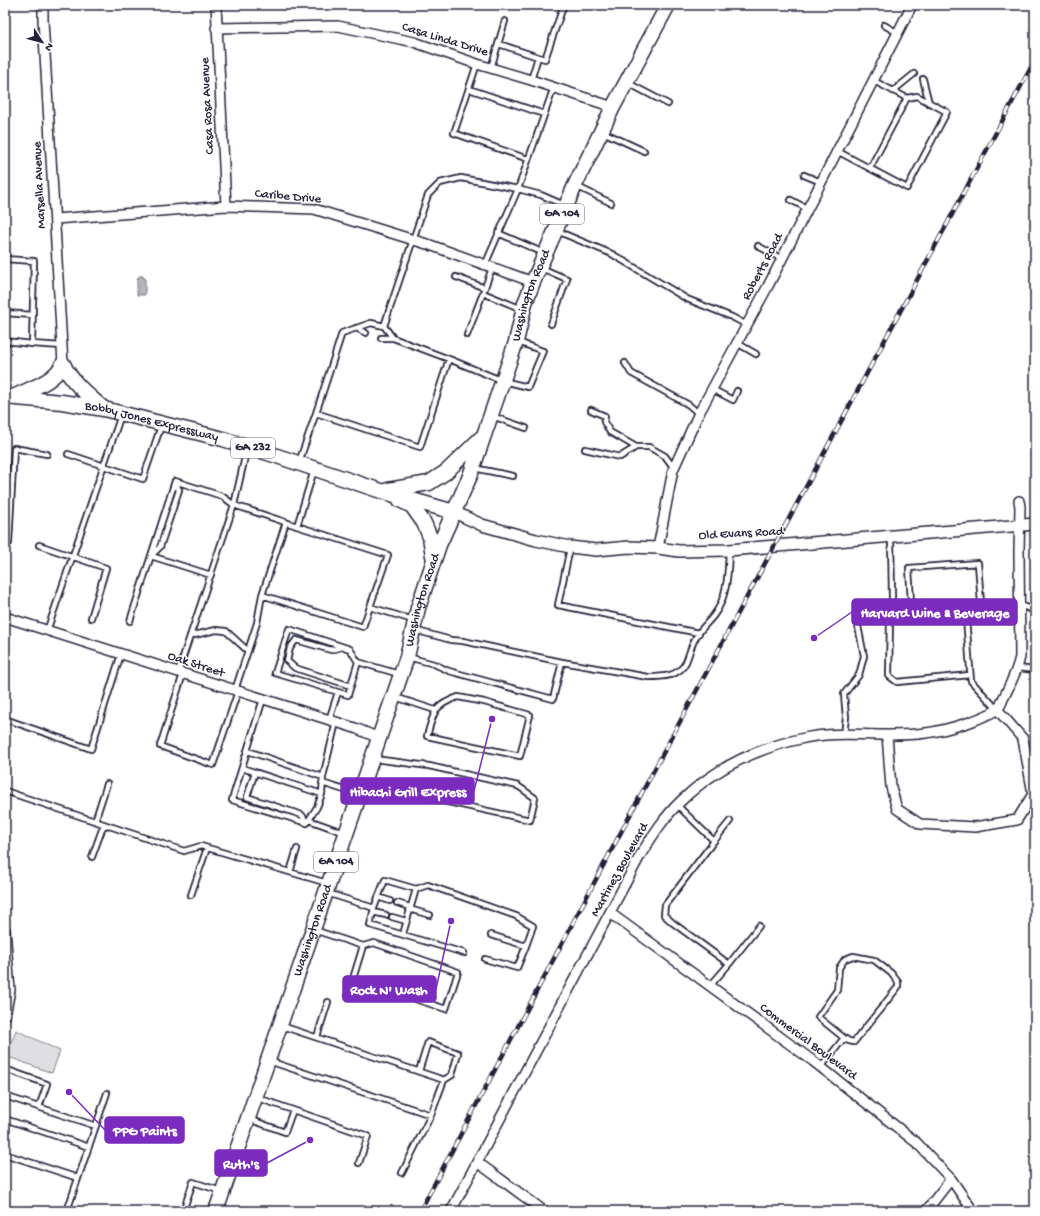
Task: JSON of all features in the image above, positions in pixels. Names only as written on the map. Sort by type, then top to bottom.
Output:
[{"type":"main road","name":"Washington Road","points":[[216,1211],[407,657],[418,608],[438,545],[454,512],[484,435],[516,342],[533,282],[575,185],[613,107],[668,5]]},
{"type":"main road","points":[[8,397],[48,381],[59,371],[63,364]]},
{"type":"main road","points":[[63,364],[78,387],[104,409]]},
{"type":"main road","name":"Bobby Jones Expressway","points":[[8,397],[62,402],[104,409],[247,447],[381,491],[454,512]]},
{"type":"main road","points":[[381,491],[429,483],[446,472],[484,435]]},
{"type":"main road","points":[[381,491],[412,506],[424,523],[430,537],[434,559]]},
{"type":"street","name":"Marsella Avenue","points":[[43,5],[43,28],[63,364]]},
{"type":"street","name":"Casa Rosa Avenue","points":[[216,5],[226,206]]},
{"type":"street","name":"Roberts Road","points":[[658,548],[674,468],[699,414],[782,259],[912,5]]},
{"type":"street","name":"Casa Linda Drive","points":[[216,28],[338,26],[414,42],[477,64],[613,107]]},
{"type":"street","name":"Caribe Drive","points":[[55,219],[226,206],[314,209],[413,239],[533,282]]},
{"type":"street","points":[[887,735],[891,786],[897,809],[920,824],[974,827],[1017,820],[1033,794],[1023,739],[997,710],[1014,679],[1020,657],[1019,501]]},
{"type":"street","name":"Old Evans Road","points":[[454,512],[482,526],[536,540],[570,547],[596,550],[629,547],[658,548],[678,551],[729,550],[1035,524]]},
{"type":"street","name":"Oak Street","points":[[5,617],[264,699],[379,738]]},
{"type":"street","name":"Martinez Boulevard","points":[[451,1211],[648,844],[658,828],[677,805],[709,777],[728,765],[756,751],[801,738],[822,735],[925,734],[946,730],[975,720],[997,710]]},
{"type":"street","name":"Commercial Boulevard","points":[[610,913],[821,1067],[917,1143],[952,1179],[973,1211]]},
{"type":"street","points":[[5,930],[10,990],[5,1016]]},
{"type":"street","points":[[477,1162],[544,1211]]},
{"type":"street","points":[[926,1211],[952,1179]]},
{"type":"lane","points":[[499,44],[545,59],[563,7]]},
{"type":"lane","points":[[491,68],[505,21]]},
{"type":"lane","points":[[884,25],[898,33]]},
{"type":"lane","points":[[531,80],[538,57]]},
{"type":"lane","points":[[477,64],[454,133],[528,159]]},
{"type":"lane","points":[[893,91],[914,74]]},
{"type":"lane","points":[[923,79],[929,103]]},
{"type":"lane","points":[[837,151],[907,188],[947,112],[917,96],[907,98],[874,81]]},
{"type":"lane","points":[[627,82],[668,104]]},
{"type":"lane","points":[[467,336],[485,288],[488,266],[498,233],[518,189],[554,88]]},
{"type":"lane","points":[[469,90],[544,114]]},
{"type":"lane","points":[[870,168],[907,98]]},
{"type":"lane","points":[[601,132],[644,151]]},
{"type":"lane","points":[[804,175],[822,182]]},
{"type":"lane","points":[[384,326],[428,195],[440,183],[461,178],[541,195],[566,206]]},
{"type":"lane","points":[[575,185],[611,203]]},
{"type":"lane","points":[[791,200],[808,209]]},
{"type":"lane","points":[[555,230],[612,254],[687,299],[732,317],[747,325]]},
{"type":"lane","points":[[498,233],[545,254]]},
{"type":"lane","points":[[758,246],[782,259]]},
{"type":"lane","points":[[5,259],[34,261],[32,344]]},
{"type":"lane","points":[[540,267],[567,279],[551,324]]},
{"type":"lane","points":[[456,277],[485,288]]},
{"type":"lane","points":[[483,293],[524,310]]},
{"type":"lane","points":[[5,313],[33,315]]},
{"type":"lane","points":[[299,463],[342,333],[372,323],[384,326],[393,338]]},
{"type":"lane","points":[[356,328],[366,333]]},
{"type":"lane","points":[[381,338],[393,338],[503,381],[528,387],[543,351],[516,342]]},
{"type":"lane","points":[[5,341],[62,346]]},
{"type":"lane","points":[[737,343],[756,354]]},
{"type":"lane","points":[[316,413],[420,447],[449,359]]},
{"type":"lane","points":[[624,364],[631,372],[689,405],[699,414]]},
{"type":"lane","points":[[712,390],[733,400],[738,391]]},
{"type":"lane","points":[[591,410],[605,416],[604,422],[610,432],[636,447],[649,447],[665,456],[674,468]]},
{"type":"lane","points":[[47,631],[122,414]]},
{"type":"lane","points":[[490,416],[526,428]]},
{"type":"lane","points":[[68,454],[143,479],[162,424]]},
{"type":"lane","points":[[247,447],[234,505],[190,636],[160,746],[213,765],[257,623],[262,595],[286,522]]},
{"type":"lane","points":[[585,449],[620,457],[636,447]]},
{"type":"lane","points":[[9,543],[14,448],[47,454]]},
{"type":"lane","points":[[297,526],[314,468]]},
{"type":"lane","points":[[472,468],[512,476]]},
{"type":"lane","points":[[130,621],[175,481],[222,496],[234,505],[388,555],[363,627],[262,595]]},
{"type":"lane","points":[[5,514],[11,513]]},
{"type":"lane","points":[[891,537],[892,597],[889,676],[897,682],[970,675]]},
{"type":"lane","points":[[39,545],[106,568],[91,618]]},
{"type":"lane","points":[[570,547],[558,605],[699,633]]},
{"type":"lane","points":[[370,607],[450,640],[463,641],[562,662],[648,677],[670,676],[678,672],[685,664],[695,638],[721,603],[728,575],[729,550]]},
{"type":"lane","points":[[151,556],[211,575]]},
{"type":"lane","points":[[844,735],[846,718],[844,694],[859,676],[864,656],[857,621],[982,617],[978,563],[909,568],[912,619]]},
{"type":"lane","points":[[1020,605],[1035,611]]},
{"type":"lane","points":[[966,618],[971,681],[997,710]]},
{"type":"lane","points":[[190,636],[216,630],[226,631],[248,651]]},
{"type":"lane","points":[[358,662],[348,695],[275,674],[289,630],[350,649],[358,662],[401,674]]},
{"type":"lane","points":[[344,647],[331,650],[296,640],[290,648],[287,661],[294,668],[351,686]]},
{"type":"lane","points":[[5,718],[91,749],[121,654]]},
{"type":"lane","points":[[407,657],[434,664],[449,672],[553,699],[562,662]]},
{"type":"lane","points":[[1018,668],[1035,670]]},
{"type":"lane","points":[[308,821],[322,794],[322,777],[338,692]]},
{"type":"lane","points":[[394,696],[435,710]]},
{"type":"lane","points":[[458,697],[484,702],[530,715],[520,756],[428,736],[435,710],[445,702],[458,697]]},
{"type":"lane","points":[[264,699],[232,800],[346,833]]},
{"type":"lane","points":[[248,751],[322,777]]},
{"type":"lane","points":[[322,783],[530,820],[535,798],[518,786],[429,766],[371,759]]},
{"type":"lane","points":[[242,768],[322,794]]},
{"type":"lane","points":[[255,772],[247,797],[302,815],[308,821]]},
{"type":"lane","points":[[95,821],[107,784]]},
{"type":"lane","points":[[5,791],[184,851],[201,846],[290,872],[386,915]]},
{"type":"lane","points":[[677,805],[714,840]]},
{"type":"lane","points":[[729,964],[673,923],[664,914],[665,905],[730,821]]},
{"type":"lane","points":[[92,857],[104,824]]},
{"type":"lane","points":[[191,895],[206,848]]},
{"type":"lane","points":[[290,872],[298,849]]},
{"type":"lane","points":[[464,953],[370,925],[378,897],[385,880],[416,889],[428,885],[516,916],[533,926],[517,968],[484,959]]},
{"type":"lane","points":[[402,934],[416,889]]},
{"type":"lane","points":[[378,897],[390,901]]},
{"type":"lane","points":[[397,903],[430,916]]},
{"type":"lane","points":[[392,917],[406,921]]},
{"type":"lane","points":[[710,986],[759,926]]},
{"type":"lane","points":[[313,930],[363,946],[374,944],[458,972],[446,1009],[408,996]]},
{"type":"lane","points":[[491,935],[526,946]]},
{"type":"lane","points":[[348,994],[363,946]]},
{"type":"lane","points":[[853,956],[874,960],[891,973],[898,982],[898,987],[854,1042],[844,1038],[818,1017],[837,990],[838,968],[845,959],[853,956]]},
{"type":"lane","points":[[317,1038],[328,1002]]},
{"type":"lane","points":[[280,1025],[444,1080]]},
{"type":"lane","points":[[821,1067],[844,1038]]},
{"type":"lane","points":[[402,1173],[431,1115],[444,1080],[452,1075],[458,1052],[428,1042],[419,1071]]},
{"type":"lane","points":[[268,1061],[431,1115]]},
{"type":"lane","points":[[5,1069],[47,1084],[39,1107]]},
{"type":"lane","points":[[68,1211],[107,1093]]},
{"type":"lane","points":[[5,1096],[96,1126]]},
{"type":"lane","points":[[255,1097],[368,1136],[359,1163]]},
{"type":"lane","points":[[248,1118],[286,1132],[293,1110]]},
{"type":"lane","points":[[5,1119],[89,1147]]},
{"type":"lane","points":[[5,1154],[78,1178]]},
{"type":"lane","points":[[183,1211],[193,1182],[222,1192]]},
{"type":"shaded area","points":[[139,276],[143,276],[143,278],[145,278],[145,295],[137,295],[137,278],[139,278]]},
{"type":"shaded area","points":[[16,1030],[60,1051],[52,1073],[6,1056]]},
{"type":"railway","points":[[420,1211],[646,785],[1035,60]]},
{"type":"place","name":"Harvard Wine & Beverage","points":[[814,638]]},
{"type":"place","name":"Hibachi Grill Express","points":[[492,719]]},
{"type":"place","name":"Rock N' Wash","points":[[451,921]]},
{"type":"place","name":"PPG Paints","points":[[69,1092]]},
{"type":"place","name":"Ruth's","points":[[310,1140]]}]
